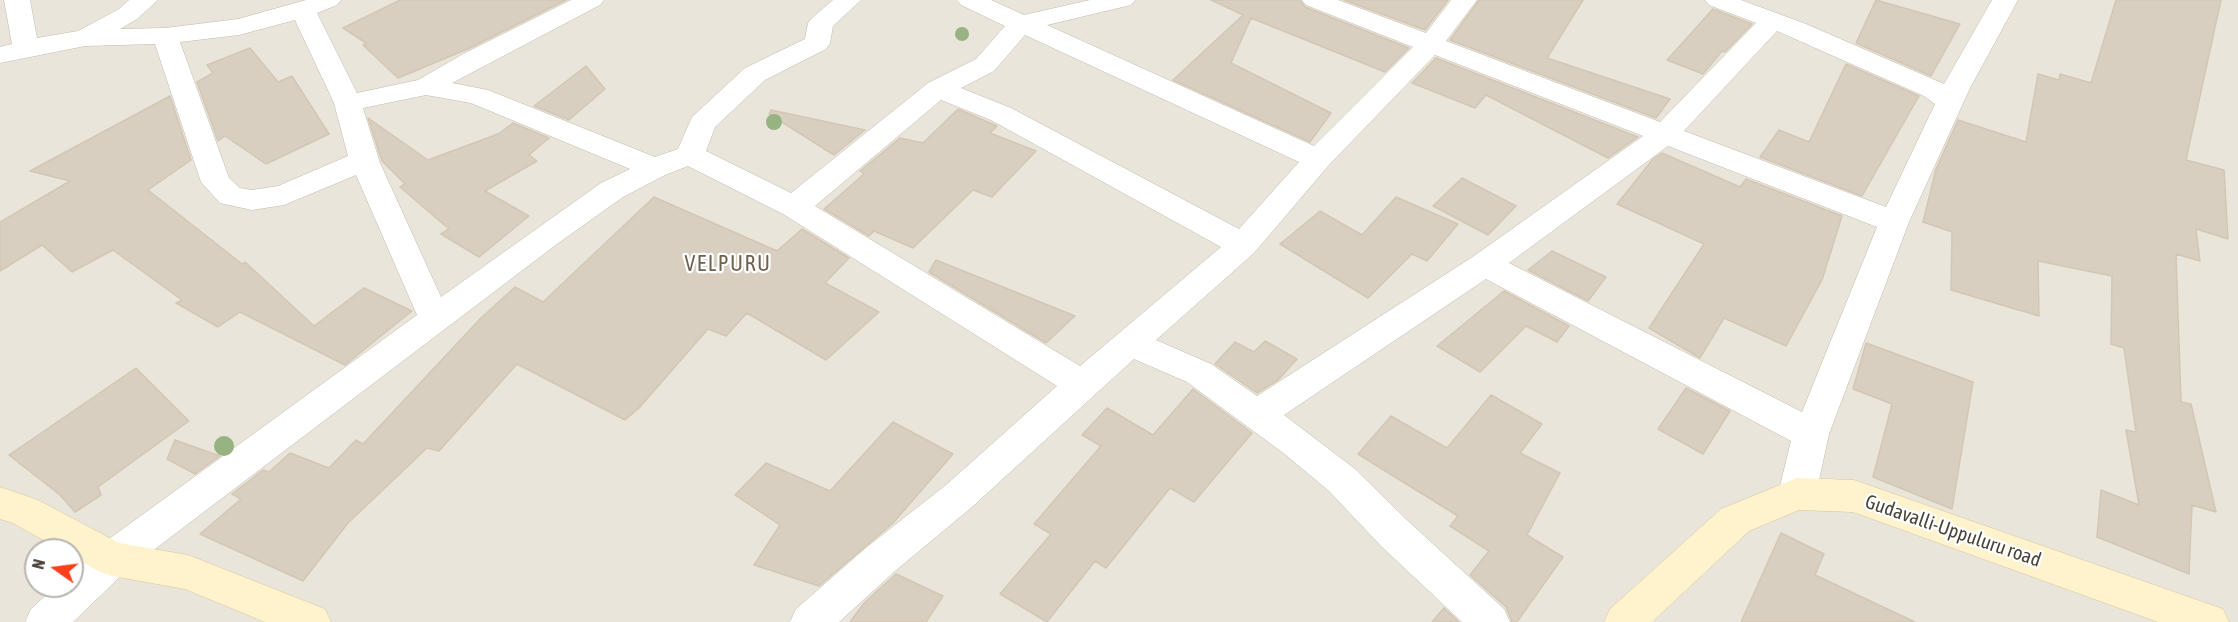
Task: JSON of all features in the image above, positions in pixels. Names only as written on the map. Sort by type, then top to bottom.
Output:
[{"type":"main road","name":"Gudavalli-Uppuluru road","points":[[1630,621],[1734,520],[1797,494],[1854,496],[2209,622]]},
{"type":"main road","points":[[0,503],[25,511],[112,559],[188,572],[311,622]]},
{"type":"street","points":[[17,0],[26,48]]},
{"type":"street","points":[[85,38],[128,14],[145,0]]},
{"type":"street","points":[[348,104],[426,87],[474,59],[591,0]]},
{"type":"street","points":[[690,155],[702,123],[755,74],[817,43],[821,23],[848,0]]},
{"type":"street","points":[[970,0],[1318,159]]},
{"type":"street","points":[[794,207],[938,89],[985,65],[1020,24],[1125,0],[1142,5],[1148,0]]},
{"type":"street","points":[[1315,0],[1894,222]]},
{"type":"street","points":[[810,622],[881,559],[959,496],[1082,384],[1131,344],[1242,245],[1318,159],[1430,45],[1464,0]]},
{"type":"street","points":[[1718,0],[1773,20],[1934,90],[1950,102]]},
{"type":"street","points":[[1797,494],[1811,434],[1894,222],[1950,102],[2005,0]]},
{"type":"street","points":[[0,55],[85,38],[165,36],[239,27],[316,5],[364,160],[435,319]]},
{"type":"street","points":[[1258,414],[1485,264],[1664,135],[1773,20]]},
{"type":"street","points":[[165,36],[216,182],[231,196],[252,200],[284,195],[364,160]]},
{"type":"street","points":[[426,87],[478,96],[655,168]]},
{"type":"street","points":[[938,89],[1001,114],[1242,245]]},
{"type":"street","points":[[45,622],[112,559],[612,190],[655,168],[690,155],[794,207],[1082,384]]},
{"type":"street","points":[[1485,264],[1811,434]]},
{"type":"street","points":[[1131,344],[1199,373],[1258,414],[1341,480],[1395,534],[1490,622]]},
{"type":"shaded area","points":[[0,0],[2238,0],[2238,622],[0,622]]},
{"type":"building","points":[[400,0],[566,0],[470,48],[398,78],[363,45],[366,43],[343,28]]},
{"type":"building","points":[[1211,0],[1300,0],[1305,7],[1409,48],[1385,72],[1251,18],[1231,63],[1331,113],[1310,142],[1173,80],[1243,15]]},
{"type":"building","points":[[1344,0],[1448,0],[1425,30]]},
{"type":"building","points":[[1479,0],[1583,0],[1547,58],[1670,99],[1656,118],[1450,40]]},
{"type":"building","points":[[1876,0],[1960,24],[1931,76],[1856,43]]},
{"type":"building","points":[[2116,0],[2221,0],[2186,160],[2224,170],[2228,239],[2196,229],[2200,261],[2176,254],[2181,402],[2191,404],[2216,512],[2192,505],[2189,574],[2097,537],[2101,490],[2139,505],[2126,430],[2136,432],[2124,348],[2111,344],[2112,276],[2038,261],[2039,316],[1951,290],[1952,232],[1923,222],[1936,169],[1958,120],[2026,142],[2038,74],[2059,80],[2060,74],[2091,83]]},
{"type":"building","points":[[1713,9],[1752,24],[1725,52],[1722,51],[1703,74],[1667,60]]},
{"type":"building","points":[[250,48],[278,82],[292,76],[329,134],[266,164],[225,136],[218,141],[197,82],[213,73],[207,65]]},
{"type":"building","points":[[1436,58],[1638,137],[1608,158],[1486,95],[1475,108],[1412,83]]},
{"type":"building","points":[[1846,64],[1919,96],[1862,196],[1760,157],[1779,130],[1809,142]]},
{"type":"building","points":[[586,66],[605,89],[569,120],[534,106]]},
{"type":"building","points":[[170,96],[191,160],[148,190],[242,264],[245,262],[314,326],[364,288],[412,311],[345,365],[240,312],[218,327],[176,303],[182,300],[113,250],[72,272],[42,245],[0,271],[0,222],[70,181],[30,171]]},
{"type":"building","points":[[958,109],[997,126],[990,133],[1036,151],[992,197],[973,190],[913,248],[874,231],[869,236],[824,209],[864,174],[860,171],[900,138],[923,143]]},
{"type":"building","points":[[771,110],[865,130],[834,155],[769,114]]},
{"type":"building","points":[[368,118],[428,160],[498,134],[513,123],[549,138],[529,155],[537,161],[485,191],[529,216],[479,257],[441,234],[449,229],[400,187],[405,184],[382,161]]},
{"type":"building","points":[[1662,153],[1740,187],[1746,179],[1842,216],[1822,280],[1786,346],[1724,318],[1700,358],[1649,328],[1704,244],[1617,204],[1653,159]]},
{"type":"building","points":[[1462,178],[1516,206],[1488,235],[1433,206]]},
{"type":"building","points":[[654,197],[777,251],[802,229],[849,258],[825,283],[879,312],[826,360],[747,313],[726,336],[708,329],[639,408],[625,420],[517,364],[439,451],[427,448],[348,523],[303,581],[200,534],[241,499],[232,494],[263,470],[269,472],[290,453],[329,468],[356,440],[363,444],[480,319],[515,287],[543,302]]},
{"type":"building","points":[[1396,197],[1458,224],[1427,261],[1412,254],[1368,298],[1280,244],[1320,211],[1362,235]]},
{"type":"building","points":[[1552,251],[1606,277],[1588,301],[1528,270]]},
{"type":"building","points":[[936,260],[1075,316],[1046,343],[929,272]]},
{"type":"building","points":[[1504,291],[1569,326],[1557,342],[1526,326],[1480,372],[1437,346]]},
{"type":"building","points":[[1265,341],[1297,359],[1278,380],[1257,393],[1215,364],[1235,342],[1254,352]]},
{"type":"building","points":[[1866,343],[1973,382],[1952,509],[1873,477],[1892,404],[1853,389]]},
{"type":"building","points":[[136,368],[189,421],[98,487],[101,495],[75,512],[60,495],[9,455]]},
{"type":"building","points":[[1686,388],[1730,411],[1703,454],[1658,429]]},
{"type":"building","points":[[1193,389],[1252,433],[1194,502],[1170,488],[1106,568],[1095,561],[1047,622],[1000,594],[1051,534],[1034,524],[1101,446],[1082,435],[1107,408],[1153,435]]},
{"type":"building","points":[[1491,395],[1542,424],[1520,453],[1560,473],[1527,535],[1563,557],[1517,622],[1512,622],[1506,607],[1470,575],[1489,551],[1450,526],[1458,516],[1358,454],[1391,416],[1447,448]]},
{"type":"building","points":[[893,422],[953,454],[893,523],[819,586],[754,565],[780,525],[735,495],[766,463],[830,491]]},
{"type":"building","points":[[175,440],[220,456],[195,474],[167,459]]},
{"type":"building","points":[[1781,533],[1824,554],[1815,575],[1915,622],[1741,622]]},
{"type":"building","points":[[896,574],[943,596],[926,622],[850,622],[865,602]]},
{"type":"building","points":[[1444,608],[1459,622],[1432,622]]},
{"type":"district","name":"VELPURU","points":[[728,264]]}]
